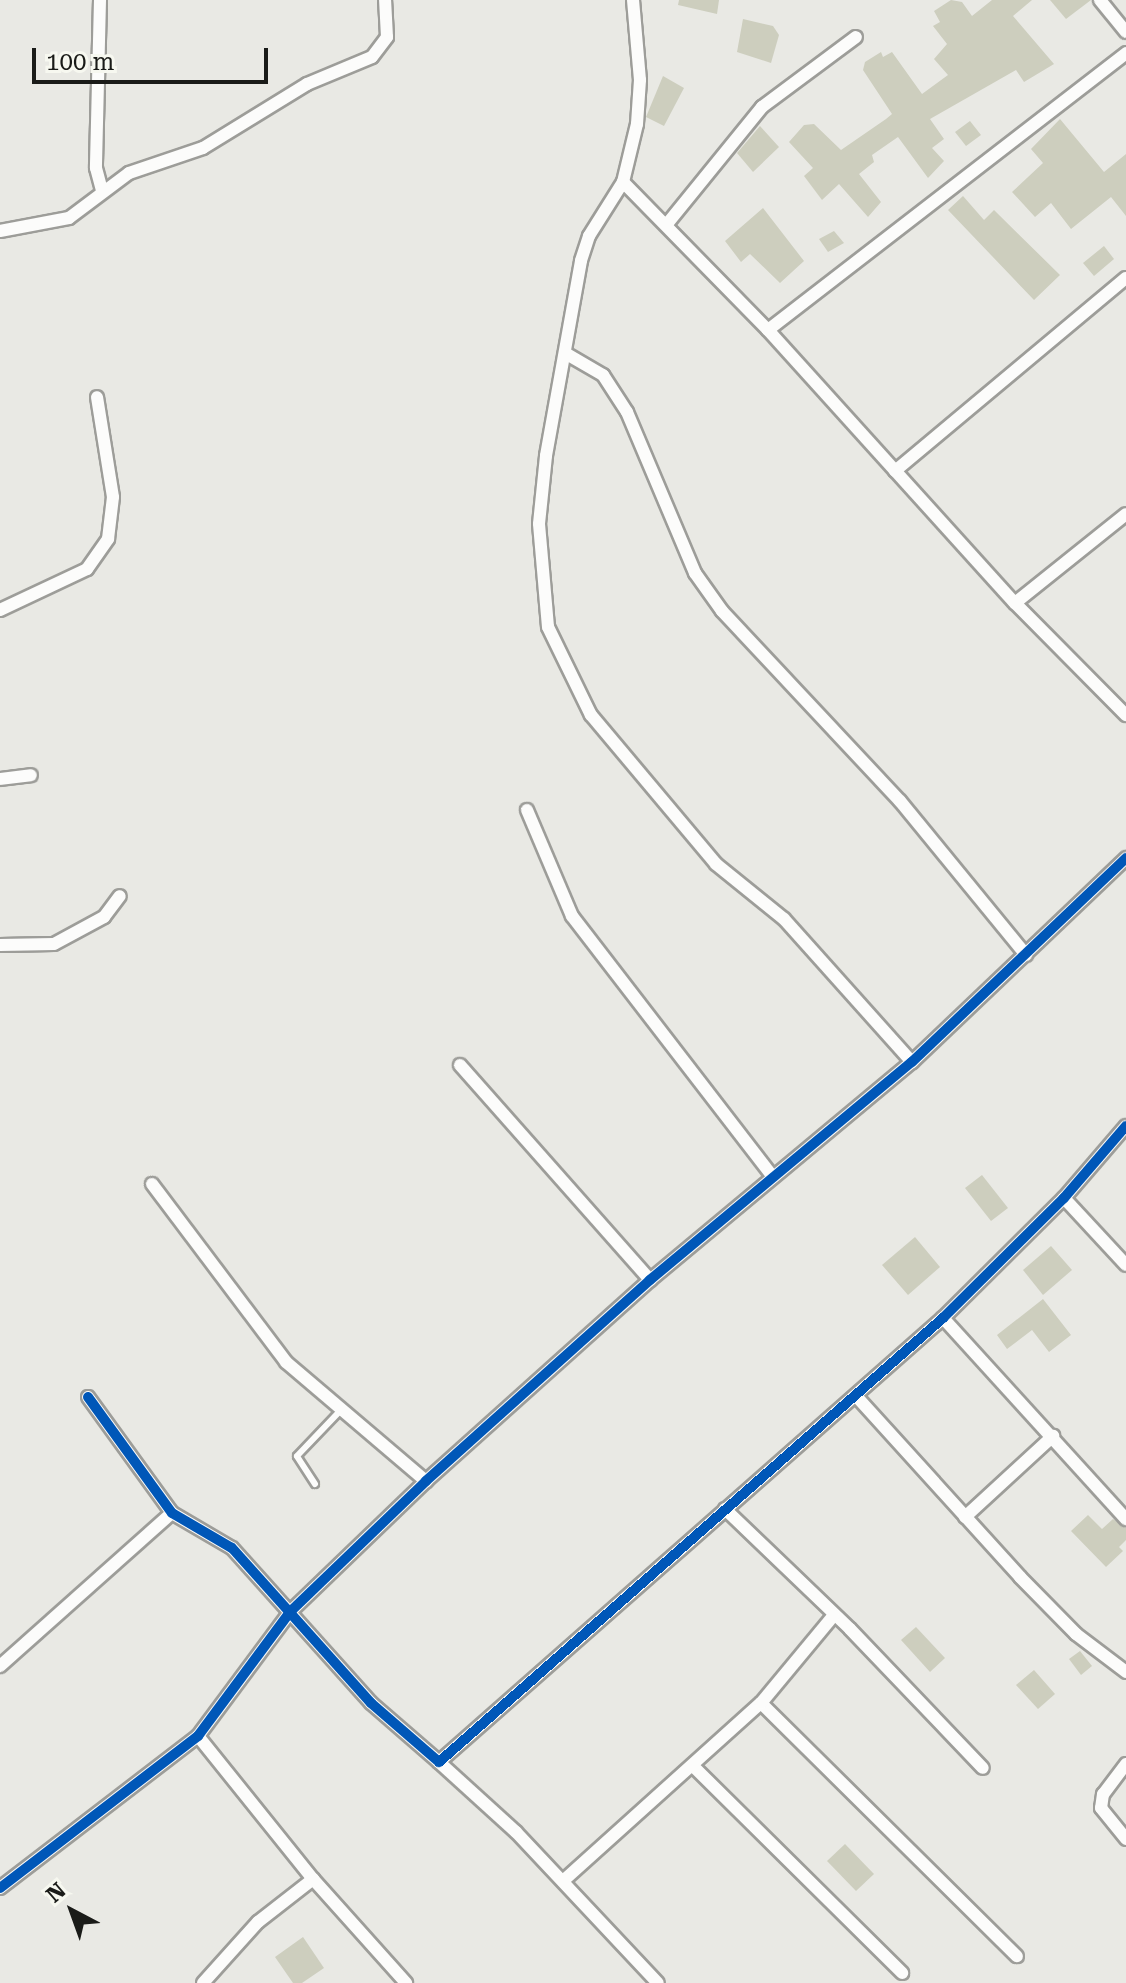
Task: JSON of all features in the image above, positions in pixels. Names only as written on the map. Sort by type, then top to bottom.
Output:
[{"type":"street","points":[[100,0],[96,168],[102,190]]},
{"type":"street","points":[[0,231],[69,218],[102,190],[129,173],[203,148],[307,84],[372,57],[387,37],[385,0]]},
{"type":"street","points":[[633,0],[640,80],[637,124],[623,182],[589,236],[565,353],[539,524],[548,627],[568,677],[591,715],[716,864],[784,919],[912,1062]]},
{"type":"street","points":[[1100,0],[1126,32]]},
{"type":"street","points":[[667,224],[762,107],[856,37]]},
{"type":"street","points":[[768,330],[1126,53]]},
{"type":"street","points":[[623,182],[768,330],[1015,603],[1126,715]]},
{"type":"street","points":[[895,471],[1126,278]]},
{"type":"street","points":[[565,353],[603,375],[627,412],[695,573],[722,611],[900,801],[1026,955]]},
{"type":"street","points":[[0,610],[87,569],[108,539],[113,497],[97,397]]},
{"type":"street","points":[[1015,603],[1126,514]]},
{"type":"street","points":[[0,779],[31,775]]},
{"type":"street","points":[[527,810],[572,916],[773,1177]]},
{"type":"street","points":[[0,1888],[198,1736],[290,1612],[426,1481],[650,1280],[912,1062],[1126,858]]},
{"type":"street","points":[[0,945],[54,944],[104,917],[120,896]]},
{"type":"street","points":[[460,1065],[650,1280]]},
{"type":"street","points":[[439,1762],[725,1509],[857,1397],[943,1318],[1064,1198],[1126,1126]]},
{"type":"street","points":[[152,1184],[286,1362],[339,1412],[426,1481]]},
{"type":"street","points":[[1064,1198],[1126,1265]]},
{"type":"street","points":[[943,1318],[1126,1519]]},
{"type":"street","points":[[88,1397],[172,1513],[232,1548],[371,1703],[439,1762],[563,1881],[658,1983]]},
{"type":"street","points":[[857,1397],[1076,1634],[1126,1672]]},
{"type":"street","points":[[965,1517],[1053,1436]]},
{"type":"street","points":[[725,1509],[834,1615],[983,1768]]},
{"type":"street","points":[[0,1666],[172,1513]]},
{"type":"street","points":[[563,1881],[694,1767],[761,1703],[834,1615]]},
{"type":"street","points":[[761,1703],[1017,1956]]},
{"type":"street","points":[[198,1736],[313,1879],[406,1983]]},
{"type":"street","points":[[1126,1764],[1103,1794],[1101,1808],[1126,1839]]},
{"type":"street","points":[[694,1767],[902,1973]]},
{"type":"street","points":[[203,1983],[258,1922],[313,1879]]},
{"type":"lane","points":[[315,1484],[297,1456],[339,1412]]},
{"type":"building","points":[[679,0],[719,0],[717,14],[678,5]]},
{"type":"building","points":[[951,0],[962,2],[972,16],[992,0],[1032,0],[1013,16],[1054,64],[1024,82],[1016,70],[930,119],[944,139],[932,148],[944,161],[928,178],[898,137],[872,155],[874,162],[859,174],[881,202],[868,217],[839,184],[822,200],[804,176],[813,168],[789,142],[804,125],[814,124],[841,150],[892,114],[863,70],[865,62],[881,52],[883,57],[892,52],[922,94],[948,75],[934,59],[947,44],[933,26],[940,22],[934,11]]},
{"type":"building","points":[[1050,0],[1091,0],[1066,19]]},
{"type":"building","points":[[743,19],[773,26],[779,35],[771,63],[737,52]]},
{"type":"building","points":[[663,76],[684,88],[664,126],[646,117]]},
{"type":"building","points":[[1060,119],[1104,172],[1126,154],[1126,216],[1111,197],[1071,229],[1051,203],[1035,217],[1012,192],[1043,163],[1031,149]]},
{"type":"building","points":[[970,121],[981,135],[966,146],[955,132]]},
{"type":"building","points":[[760,126],[779,147],[753,172],[737,153]]},
{"type":"building","points":[[963,196],[984,220],[994,210],[1060,275],[1034,300],[948,210]]},
{"type":"building","points":[[763,208],[804,261],[780,283],[750,254],[741,262],[725,241]]},
{"type":"building","points":[[834,231],[844,243],[828,252],[819,239]]},
{"type":"building","points":[[1104,246],[1114,259],[1094,276],[1083,263]]},
{"type":"building","points":[[982,1175],[1008,1208],[991,1221],[965,1188]]},
{"type":"building","points":[[915,1237],[940,1267],[908,1295],[882,1265]]},
{"type":"building","points":[[1051,1246],[1072,1270],[1043,1295],[1023,1270]]},
{"type":"building","points":[[1043,1299],[1071,1335],[1049,1352],[1032,1330],[1007,1349],[997,1335]]},
{"type":"building","points":[[1088,1515],[1102,1529],[1113,1519],[1126,1528],[1126,1540],[1119,1547],[1123,1551],[1106,1567],[1071,1531]]},
{"type":"building","points":[[916,1627],[945,1658],[930,1672],[901,1640]]},
{"type":"building","points":[[1080,1651],[1092,1666],[1081,1675],[1069,1659]]},
{"type":"building","points":[[1034,1670],[1055,1694],[1038,1709],[1016,1685]]},
{"type":"building","points":[[845,1844],[874,1874],[856,1891],[827,1861]]},
{"type":"building","points":[[303,1937],[324,1968],[302,1983],[293,1983],[275,1957]]},
{"type":"cycle path","points":[[0,1888],[198,1736],[290,1612],[426,1481],[650,1280],[912,1062],[1126,858]]},
{"type":"cycle path","points":[[88,1397],[172,1513],[232,1548],[371,1703],[439,1762],[943,1318],[1064,1198],[1126,1126]]}]
